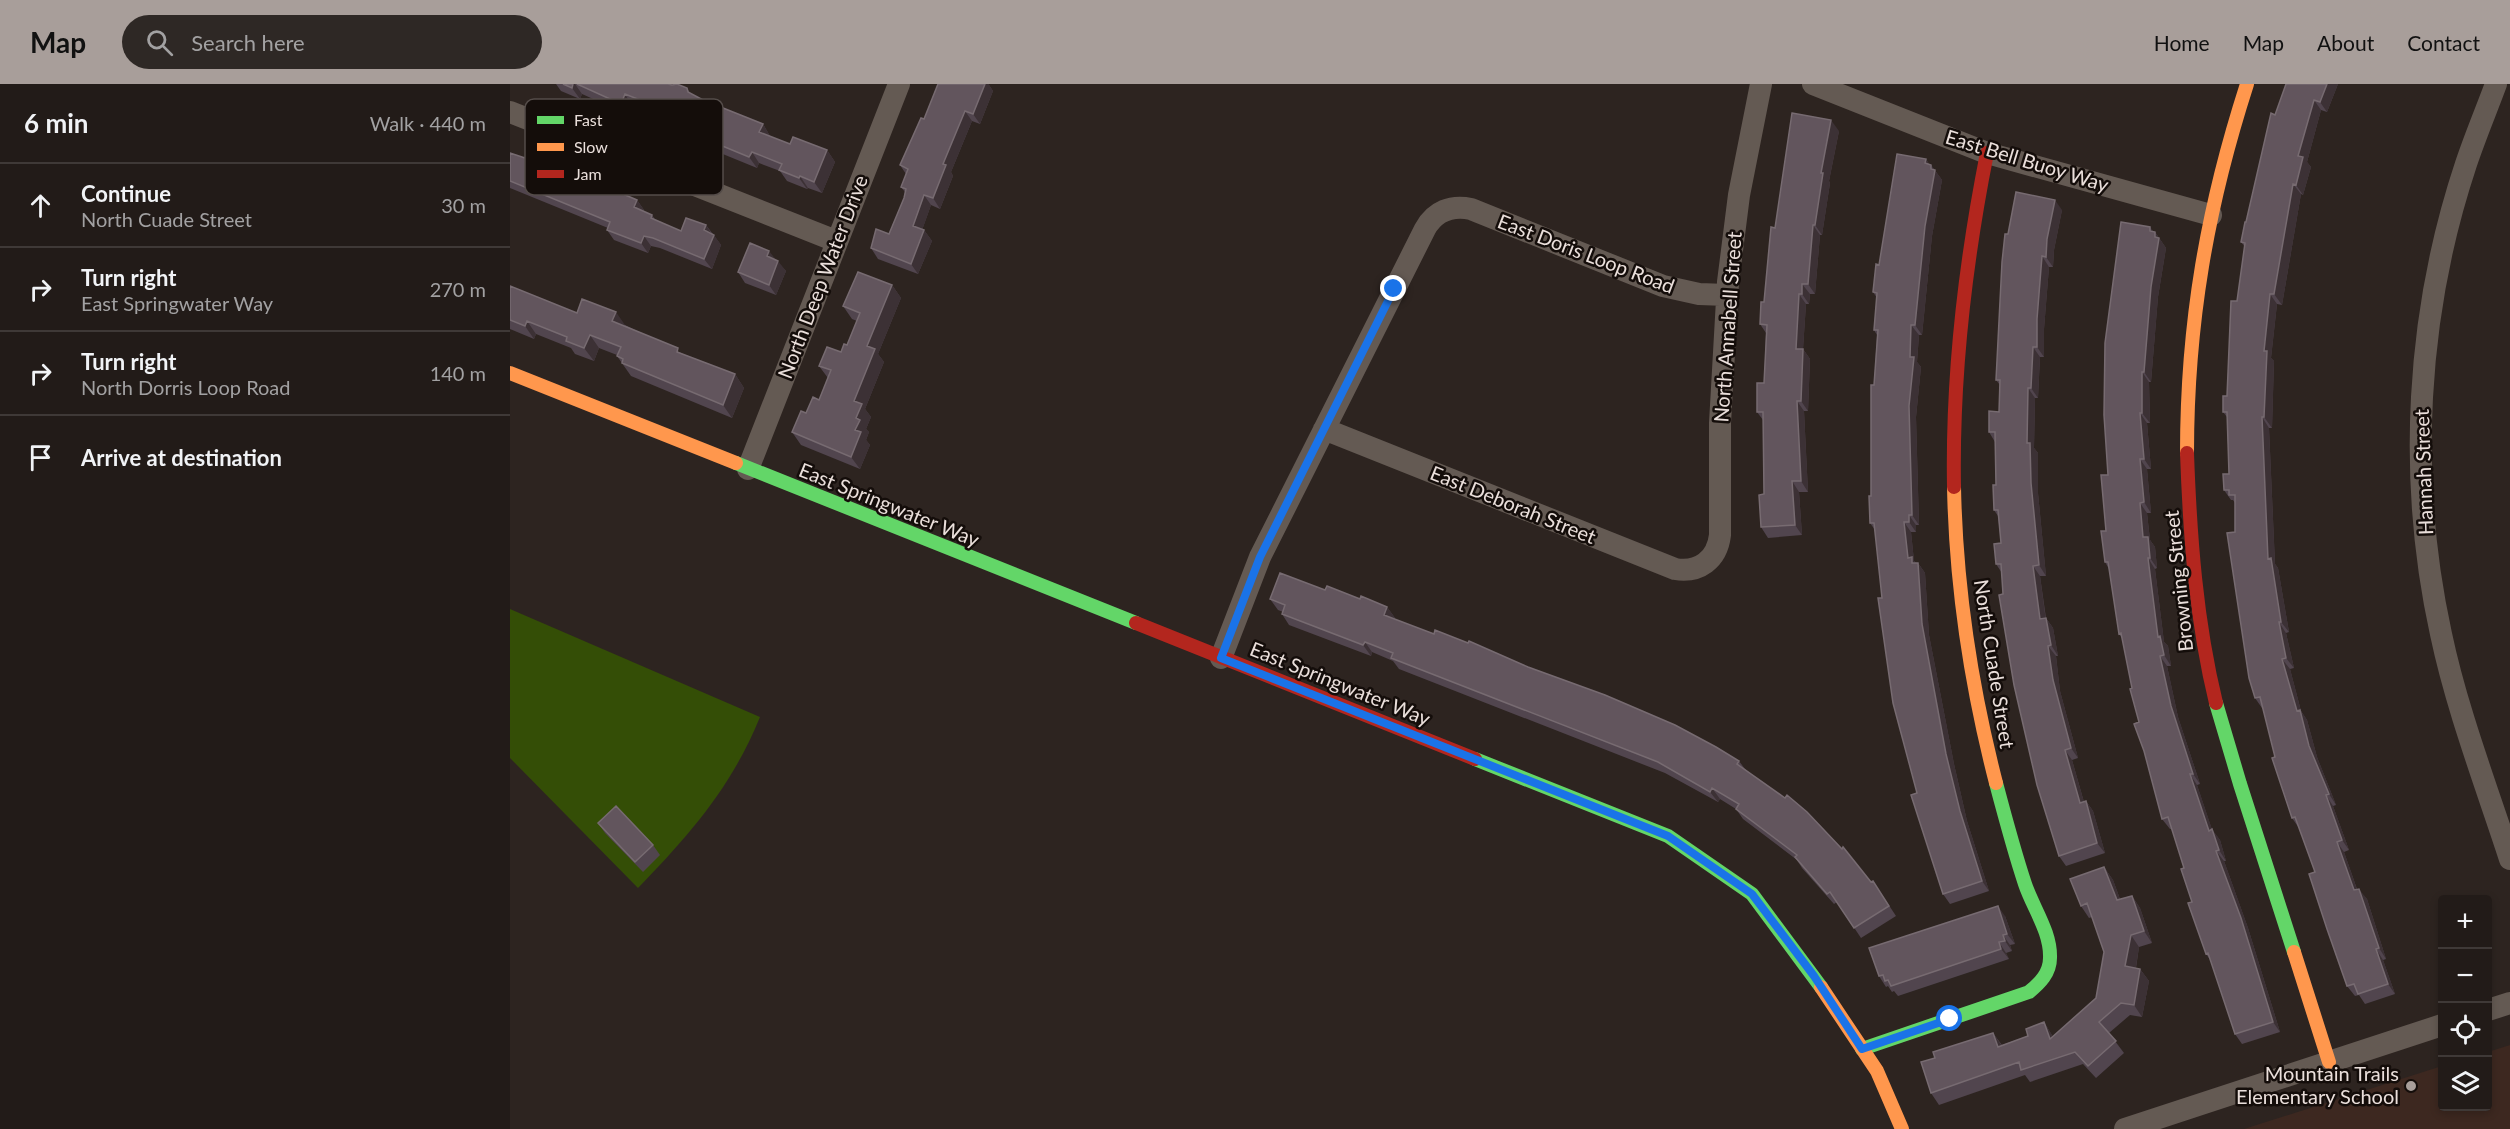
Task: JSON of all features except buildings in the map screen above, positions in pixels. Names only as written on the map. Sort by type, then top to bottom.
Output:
[{"type":"street","name":"North Deep Water Drive","points":[[748,470],[899,84]]},
{"type":"street","name":"North Annabell Street","points":[[1703,566],[1716,553],[1720,535],[1721,411],[1727,295],[1739,195],[1761,84]]},
{"type":"street","name":"East Bell Buoy Way","points":[[1813,84],[1987,153],[2211,215]]},
{"type":"street","name":"Browning Street","points":[[2247,84],[2226,147],[2211,215],[2197,306],[2189,406],[2189,507],[2198,603],[2210,672],[2228,746],[2329,1062]]},
{"type":"street","name":"Hannah Street","points":[[2496,84],[2462,176],[2434,293],[2423,391],[2422,481],[2427,555],[2441,634],[2463,715],[2510,859]]},
{"type":"street","points":[[510,112],[525,118]]},
{"type":"street","name":"North Cuade Street","points":[[1862,1049],[2029,992],[2042,981],[2049,964],[2048,945],[2020,866],[1985,737],[1971,663],[1959,563],[1954,470],[1959,320],[1969,240],[1987,153]]},
{"type":"street","points":[[720,195],[836,241]]},
{"type":"street","name":"East Doris Loop Road","points":[[1324,429],[1425,229],[1434,217],[1447,209],[1471,209],[1663,286],[1699,294],[1727,295]]},
{"type":"street","name":"East Springwater Way","points":[[510,373],[1668,836],[1752,894],[1814,976],[1877,1071],[1902,1129]]},
{"type":"street","points":[[1221,658],[1260,557],[1324,429]]},
{"type":"street","name":"East Deborah Street","points":[[1324,429],[1675,569],[1694,570],[1703,566]]},
{"type":"street","points":[[2492,1008],[2510,1003]]},
{"type":"street","points":[[2125,1129],[2438,1026]]},
{"type":"shaded area","name":"Mountain Trails Elementary School","points":[[2510,1045],[2510,1129],[2244,1129],[2438,1067],[2438,1111],[2492,1111],[2492,1051]]},
{"type":"green space","points":[[510,609],[760,717],[736,766],[708,809],[638,888],[510,758]]},
{"type":"traffic: fast","points":[[736,463],[1136,623]]},
{"type":"traffic: fast","points":[[2216,703],[2294,952]]},
{"type":"traffic: fast","points":[[1475,759],[1668,836],[1752,894],[1821,987]]},
{"type":"traffic: fast","points":[[1862,1049],[2029,992],[2046,973],[2050,963],[2048,939],[2028,893],[1996,783]]},
{"type":"traffic: slow","points":[[2187,453],[2191,358],[2202,266],[2221,176],[2247,84]]},
{"type":"traffic: slow","points":[[510,373],[736,463]]},
{"type":"traffic: slow","points":[[1954,487],[1958,562],[1966,636],[1979,710],[1996,783]]},
{"type":"traffic: slow","points":[[2294,952],[2329,1062]]},
{"type":"traffic: slow","points":[[1821,987],[1877,1071],[1902,1129]]},
{"type":"traffic: jam","points":[[1954,487],[1955,403],[1966,278],[1987,153]]},
{"type":"traffic: jam","points":[[2187,453],[2195,579],[2203,641],[2216,703]]},
{"type":"traffic: jam","points":[[1136,623],[1475,759]]},
{"type":"place","name":"Mountain Trails Elementary School","points":[[2411,1086]]},
{"type":"route","points":[[1394,289],[1260,557],[1231,626],[1221,658],[1668,836],[1752,894],[1814,976],[1862,1049],[1950,1019]]}]
